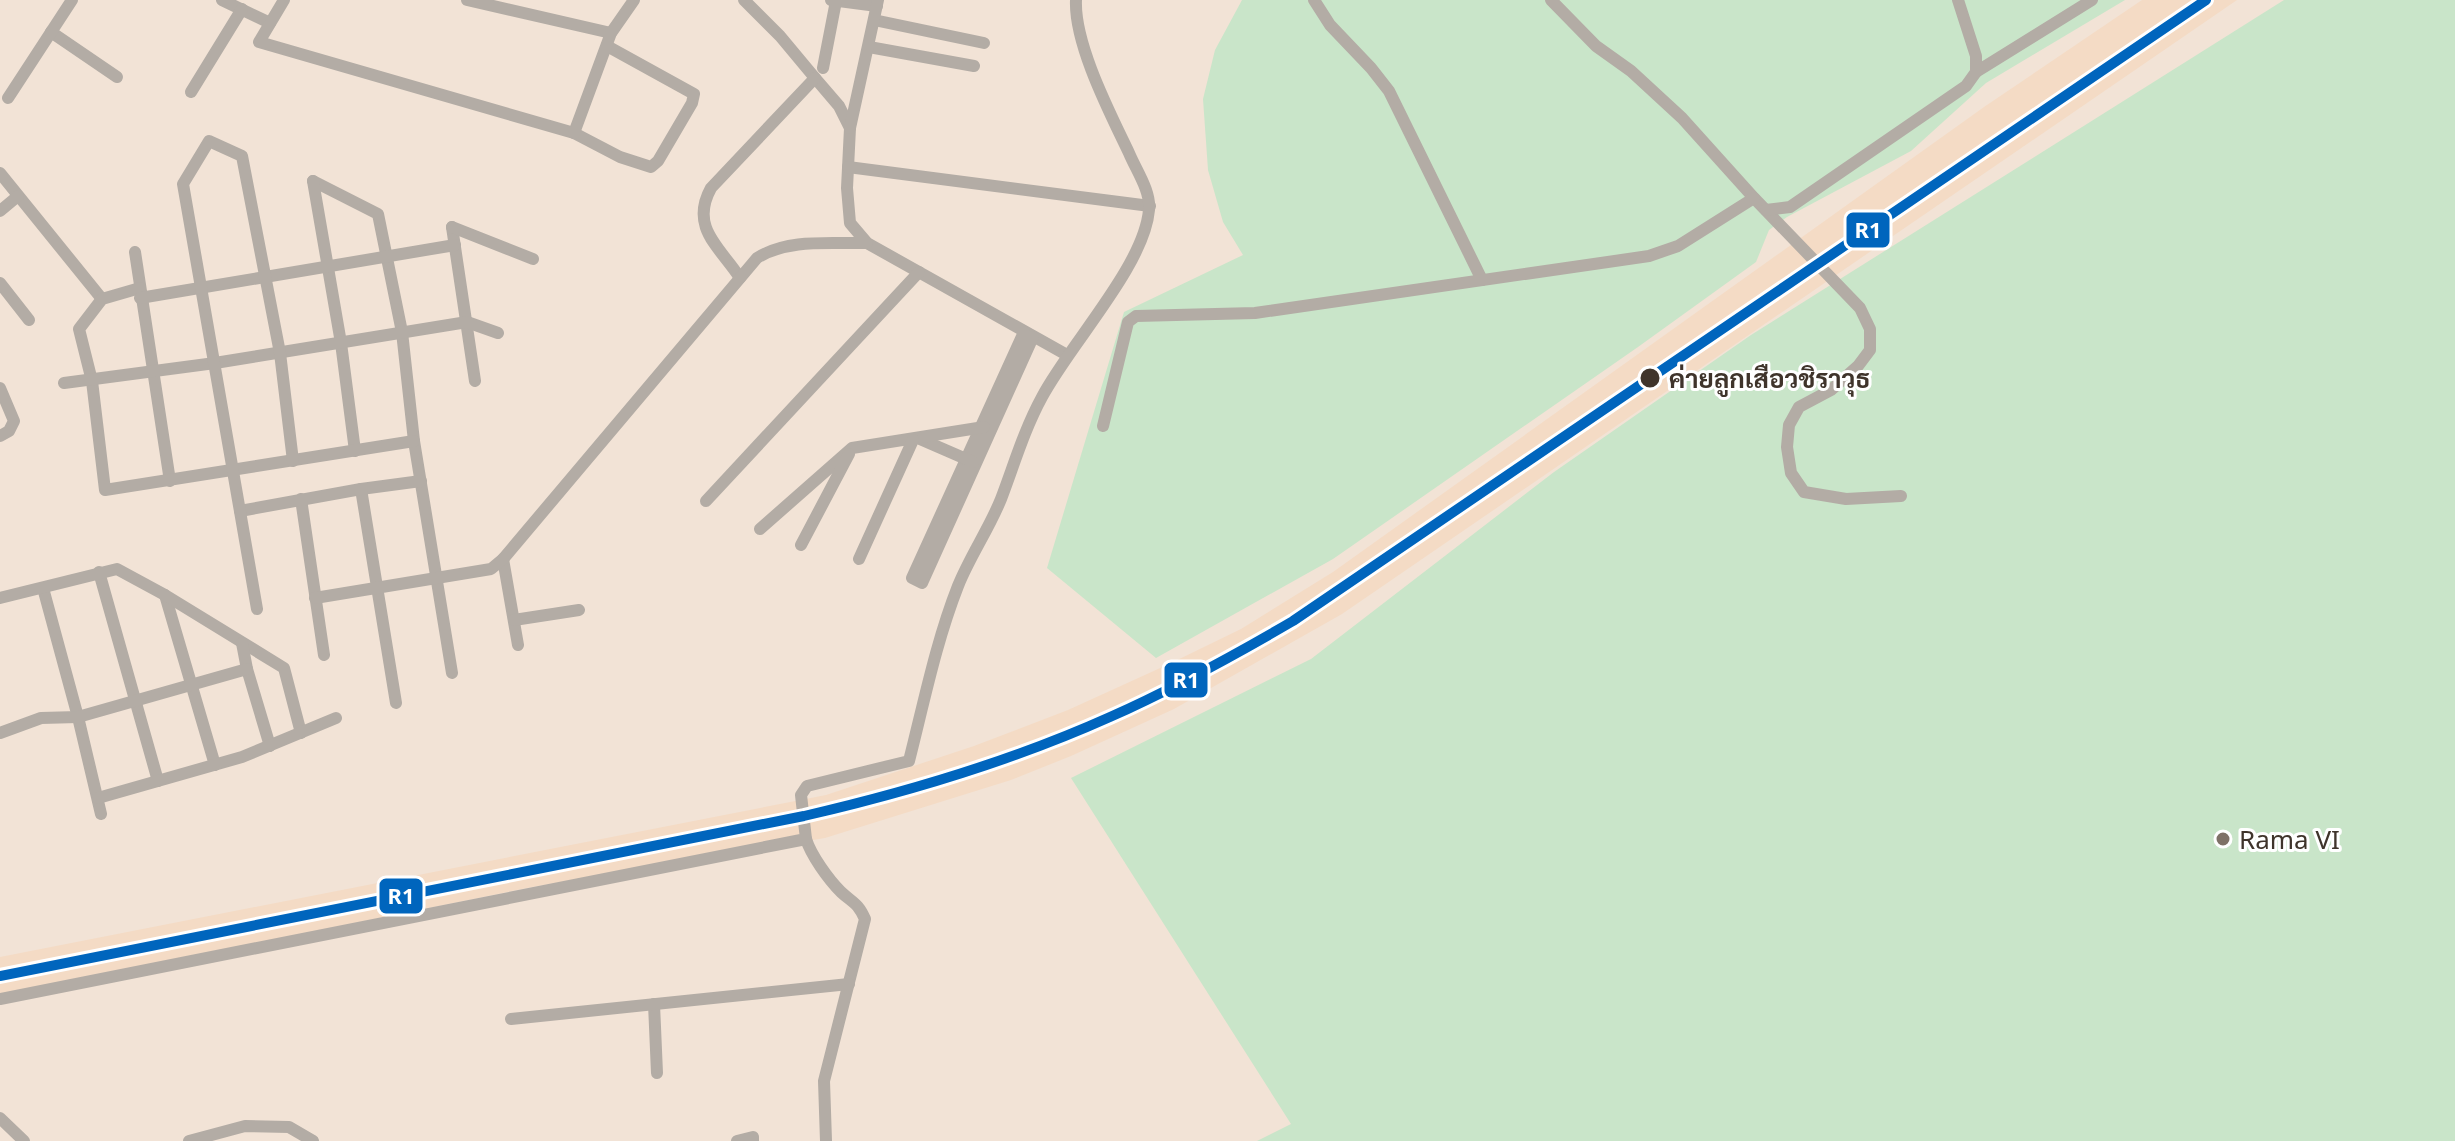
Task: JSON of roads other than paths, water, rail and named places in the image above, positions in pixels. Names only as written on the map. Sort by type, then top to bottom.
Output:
[{"type":"street","points":[[8,98],[72,0]]},
{"type":"street","points":[[222,0],[270,23]]},
{"type":"street","points":[[284,0],[259,42],[574,133],[620,157],[651,167],[658,161],[694,94],[607,46]]},
{"type":"street","points":[[467,0],[611,33]]},
{"type":"street","points":[[574,133],[611,33],[634,0]]},
{"type":"street","points":[[744,0],[819,73],[850,128]]},
{"type":"street","points":[[740,278],[711,242],[703,203],[711,188],[819,73],[834,0],[877,3],[850,128],[847,188],[850,223],[867,243],[1067,355]]},
{"type":"street","points":[[826,1141],[824,1081],[865,919],[859,905],[841,891],[811,854],[806,839],[801,795],[807,786],[909,761],[939,644],[959,584],[1000,502],[1041,398],[1122,277],[1145,232],[1150,206],[1143,183],[1105,104],[1083,48],[1075,10],[1076,0]]},
{"type":"street","points":[[1314,0],[1330,25],[1389,91],[1482,280]]},
{"type":"street","points":[[1551,0],[1596,46],[1631,71],[1682,118],[1858,305],[1870,329],[1870,350],[1858,366],[1831,390],[1799,407],[1789,425],[1787,447],[1791,473],[1804,492],[1846,499],[1901,496]]},
{"type":"street","points":[[1958,0],[1976,56],[1976,72]]},
{"type":"street","points":[[1766,210],[1790,207],[1966,86],[1976,72],[2092,0]]},
{"type":"street","points":[[191,92],[242,9]]},
{"type":"street","points":[[874,20],[984,43]]},
{"type":"street","points":[[51,32],[117,77]]},
{"type":"street","points":[[869,47],[974,66]]},
{"type":"street","points":[[257,609],[183,184],[209,141],[242,156],[280,353],[293,461]]},
{"type":"street","points":[[848,167],[1150,206]]},
{"type":"street","points":[[0,173],[102,299]]},
{"type":"street","points":[[355,451],[341,343],[313,181],[378,214],[402,332],[414,441],[452,673]]},
{"type":"street","points":[[0,211],[18,196]]},
{"type":"street","points":[[1103,426],[1128,322],[1136,316],[1255,313],[1665,252],[1754,198]]},
{"type":"street","points":[[475,381],[452,227],[533,259]]},
{"type":"street","points":[[315,598],[491,569],[503,559],[757,258],[771,249],[790,245],[867,243]]},
{"type":"street","points":[[414,441],[105,490],[92,381],[79,329],[102,299],[202,287],[455,245]]},
{"type":"street","points":[[135,252],[170,481]]},
{"type":"street","points":[[706,501],[919,272]]},
{"type":"street","points":[[0,283],[29,320]]},
{"type":"street","points":[[64,383],[215,363],[467,322],[498,333]]},
{"type":"street","points":[[941,527],[1028,334]]},
{"type":"street","points":[[0,388],[14,421],[9,431],[0,436]]},
{"type":"street","points":[[760,529],[852,448],[986,428]]},
{"type":"street","points":[[916,439],[971,461]]},
{"type":"street","points":[[859,559],[916,439]]},
{"type":"street","points":[[801,545],[852,448]]},
{"type":"street","points":[[240,511],[421,481]]},
{"type":"street","points":[[361,489],[396,703]]},
{"type":"street","points":[[301,499],[324,655]]},
{"type":"street","points":[[503,559],[518,645]]},
{"type":"street","points":[[0,598],[117,569],[284,668],[301,733]]},
{"type":"street","points":[[99,572],[158,781]]},
{"type":"street","points":[[43,588],[101,814]]},
{"type":"street","points":[[165,595],[215,765]]},
{"type":"street","points":[[514,620],[579,610]]},
{"type":"street","points":[[242,643],[270,746]]},
{"type":"street","points":[[0,733],[41,718],[78,717],[134,703],[247,669]]},
{"type":"street","points":[[98,798],[215,765],[336,718]]},
{"type":"street","points":[[0,999],[806,839]]},
{"type":"street","points":[[511,1019],[849,984]]},
{"type":"street","points":[[654,1004],[657,1073]]},
{"type":"street","points":[[0,1118],[22,1140]]},
{"type":"street","points":[[189,1141],[245,1126],[289,1127],[313,1141]]},
{"type":"street","points":[[737,1141],[753,1137],[753,1141]]},
{"type":"place","name":"ค่ายลูกเสือวชิราวุธ","points":[[1650,378]]},
{"type":"place","name":"Rama VI","points":[[2223,839]]}]
